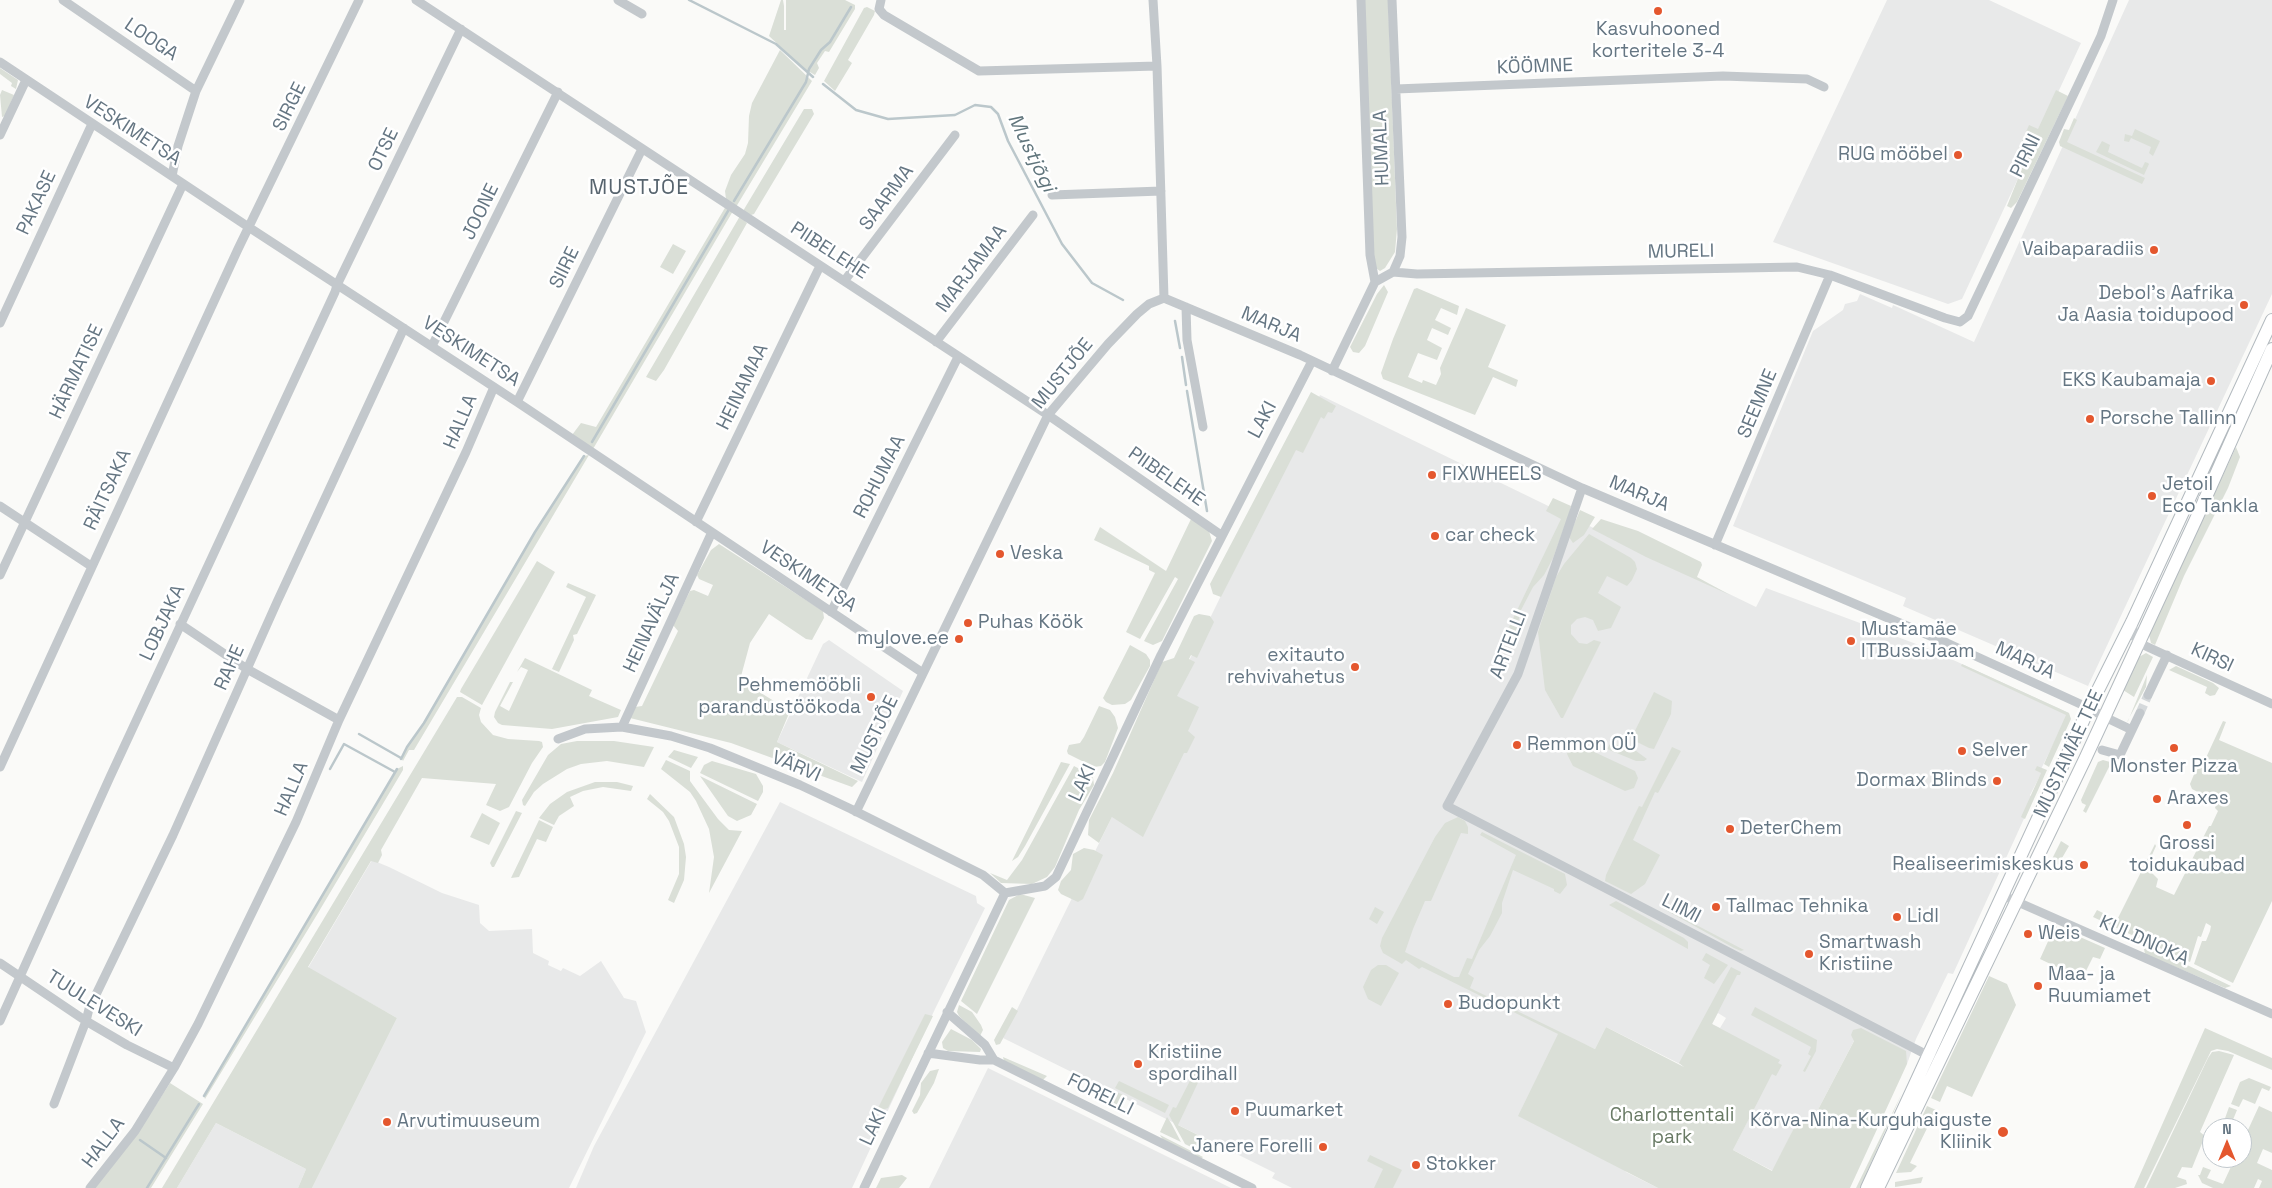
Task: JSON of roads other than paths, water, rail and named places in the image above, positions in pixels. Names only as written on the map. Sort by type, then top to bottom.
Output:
[{"type":"main road","name":"MUSTAMÄE TEE","points":[[1878,1188],[1932,1058],[2089,708],[2132,622],[2272,320]]},
{"type":"main road","name":"MUSTAMÄE TEE","points":[[1866,1188],[1932,1058],[2017,902],[2107,718],[2272,349]]},
{"type":"street","name":"LOOGA","points":[[63,0],[196,91]]},
{"type":"street","points":[[172,176],[178,146],[196,91],[240,0]]},
{"type":"street","name":"SIRGE","points":[[250,228],[359,0]]},
{"type":"street","name":"PIIBELEHE","points":[[416,0],[462,28],[820,266],[845,280],[958,357],[1048,415],[1221,535]]},
{"type":"street","points":[[618,0],[642,14]]},
{"type":"street","points":[[1153,0],[1162,191],[1164,298]]},
{"type":"street","name":"HUMALA","points":[[1361,0],[1369,245],[1370,263],[1375,282]]},
{"type":"street","name":"HUMALA","points":[[1392,0],[1402,238],[1400,256],[1393,272]]},
{"type":"street","name":"PIRNI","points":[[1960,322],[1968,316],[1980,294],[2088,65],[2101,36],[2113,0]]},
{"type":"street","points":[[880,5],[884,15],[979,71],[998,72],[1157,66]]},
{"type":"street","name":"OTSE","points":[[337,285],[462,28]]},
{"type":"street","name":"VESKIMETSA","points":[[0,62],[517,402],[922,674]]},
{"type":"street","name":"KÖÖMNE","points":[[1396,89],[1723,76],[1807,79],[1824,87]]},
{"type":"street","points":[[0,134],[26,80]]},
{"type":"street","name":"JOONE","points":[[432,346],[558,92]]},
{"type":"street","name":"PAKASE","points":[[0,323],[92,124]]},
{"type":"street","name":"SAARMA","points":[[845,280],[955,135]]},
{"type":"street","name":"SIIRE","points":[[517,402],[642,149]]},
{"type":"street","name":"HÄRMATISE","points":[[0,576],[183,184]]},
{"type":"street","points":[[1052,195],[1162,191]]},
{"type":"street","name":"MARJAMAA","points":[[936,342],[1033,215]]},
{"type":"street","name":"RÄITSAKA","points":[[0,767],[238,249],[250,228]]},
{"type":"street","name":"HEINAMAA","points":[[696,522],[820,266]]},
{"type":"street","name":"MURELI","points":[[1393,272],[1417,274],[1797,267],[1830,275],[1960,322]]},
{"type":"street","points":[[1332,371],[1375,282],[1393,272]]},
{"type":"street","name":"SEEMNE","points":[[1716,545],[1830,275]]},
{"type":"street","name":"LOBJAKA","points":[[0,1021],[180,624],[336,292],[337,285]]},
{"type":"street","name":"MARJA","points":[[1164,298],[1312,361],[1582,488],[1875,611],[2089,708],[2132,730]]},
{"type":"street","name":"MUSTJÕE","points":[[856,812],[1048,415],[1108,344],[1137,314],[1149,304],[1164,298]]},
{"type":"street","points":[[1186,307],[1187,340],[1203,427]]},
{"type":"street","name":"RAHE","points":[[54,1104],[89,1009],[173,835],[404,328]]},
{"type":"street","name":"ROHUMAA","points":[[831,612],[958,357]]},
{"type":"street","name":"LAKI","points":[[864,1188],[1005,893],[1046,886],[1056,877],[1131,717],[1221,535],[1312,361]]},
{"type":"street","name":"HALLA","points":[[90,1188],[135,1131],[174,1068],[296,822],[339,720],[466,452],[494,387]]},
{"type":"street","name":"ARTELLI","points":[[1447,806],[1518,674],[1582,488]]},
{"type":"street","points":[[0,506],[91,566]]},
{"type":"street","name":"HEINAVÄLJA","points":[[622,727],[712,532]]},
{"type":"street","points":[[2132,622],[2134,636],[2139,643]]},
{"type":"street","points":[[180,624],[247,669],[339,720]]},
{"type":"street","name":"KIRSI","points":[[2139,643],[2272,704]]},
{"type":"street","points":[[2148,695],[2167,655]]},
{"type":"street","points":[[2102,750],[2120,754],[2140,713]]},
{"type":"street","name":"VÄRVI","points":[[558,739],[584,729],[622,727],[671,736],[710,748],[800,785],[856,812],[983,875],[1005,893]]},
{"type":"street","name":"LIIMI","points":[[1447,806],[1932,1058]]},
{"type":"street","name":"KULDNOKA","points":[[2004,896],[2272,1014]]},
{"type":"street","name":"TUULEVESKI","points":[[0,963],[86,1021],[127,1046],[174,1068]]},
{"type":"street","points":[[947,1012],[985,1044],[994,1060]]},
{"type":"street","name":"FORELLI","points":[[928,1053],[994,1060],[1252,1188]]},
{"type":"waterway","name":"Mustjõgi","points":[[689,0],[776,44],[813,77]]},
{"type":"waterway","points":[[734,201],[806,82],[809,69],[821,50],[830,42],[851,7]]},
{"type":"waterway","name":"Mustjõgi","points":[[823,84],[856,110],[888,119],[955,115],[975,105],[991,107],[998,114],[1008,141],[1062,244],[1092,283],[1123,300]]},
{"type":"waterway","points":[[592,442],[728,211]]},
{"type":"waterway","points":[[1175,321],[1180,348]]},
{"type":"waterway","points":[[1182,357],[1186,385]]},
{"type":"waterway","points":[[1187,391],[1207,511]]},
{"type":"waterway","points":[[401,759],[424,723],[535,532],[584,456]]},
{"type":"waterway","points":[[359,734],[401,758]]},
{"type":"waterway","points":[[330,769],[344,744],[395,772]]},
{"type":"waterway","points":[[204,1096],[397,769]]},
{"type":"waterway","points":[[147,1188],[199,1104]]},
{"type":"waterway","points":[[140,1140],[166,1158]]},
{"type":"tunnel","points":[[2140,713],[2148,695]]},
{"type":"place","name":"Kasvuhooned korteritele 3-4","points":[[1658,11]]},
{"type":"place","name":"RUG mööbel","points":[[1958,155]]},
{"type":"place","name":"Vaibaparadiis","points":[[2154,250]]},
{"type":"place","name":"Debol's Aafrika Ja Aasia toidupood","points":[[2244,305]]},
{"type":"place","name":"EKS Kaubamaja","points":[[2211,381]]},
{"type":"place","name":"Porsche Tallinn","points":[[2090,419]]},
{"type":"place","name":"FIXWHEELS","points":[[1432,475]]},
{"type":"place","name":"Jetoil Eco Tankla","points":[[2152,496]]},
{"type":"place","name":"car check","points":[[1435,536]]},
{"type":"place","name":"Veska","points":[[1000,554]]},
{"type":"place","name":"Puhas Köök","points":[[968,623]]},
{"type":"place","name":"mylove.ee","points":[[959,639]]},
{"type":"place","name":"Mustamäe ITBussiJaam","points":[[1851,641]]},
{"type":"place","name":"exitauto rehvivahetus","points":[[1355,667]]},
{"type":"place","name":"Pehmemööbli parandustöökoda","points":[[871,697]]},
{"type":"place","name":"Remmon OÜ","points":[[1517,745]]},
{"type":"place","name":"Monster Pizza","points":[[2174,748]]},
{"type":"place","name":"Selver","points":[[1962,751]]},
{"type":"place","name":"Dormax Blinds","points":[[1997,781]]},
{"type":"place","name":"Araxes","points":[[2157,799]]},
{"type":"place","name":"Grossi toidukaubad","points":[[2187,825]]},
{"type":"place","name":"DeterChem","points":[[1730,829]]},
{"type":"place","name":"Realiseerimiskeskus","points":[[2084,865]]},
{"type":"place","name":"Tallmac Tehnika","points":[[1716,907]]},
{"type":"place","name":"Lidl","points":[[1897,917]]},
{"type":"place","name":"Weis","points":[[2028,934]]},
{"type":"place","name":"Smartwash Kristiine","points":[[1809,954]]},
{"type":"place","name":"Maa- ja Ruumiamet","points":[[2038,986]]},
{"type":"place","name":"Budopunkt","points":[[1448,1004]]},
{"type":"place","name":"Kristiine spordihall","points":[[1138,1064]]},
{"type":"place","name":"Puumarket","points":[[1235,1111]]},
{"type":"place","name":"Arvutimuuseum","points":[[387,1122]]},
{"type":"place","name":"Kõrva-Nina-Kurguhaiguste Kliinik","points":[[2003,1132]]},
{"type":"place","name":"Janere Forelli","points":[[1323,1147]]},
{"type":"place","name":"Stokker","points":[[1416,1165]]},
{"type":"district","name":"MUSTJÕE","points":[[639,188]]},
{"type":"park label","name":"Charlottentali park","points":[[1672,1127]]}]
